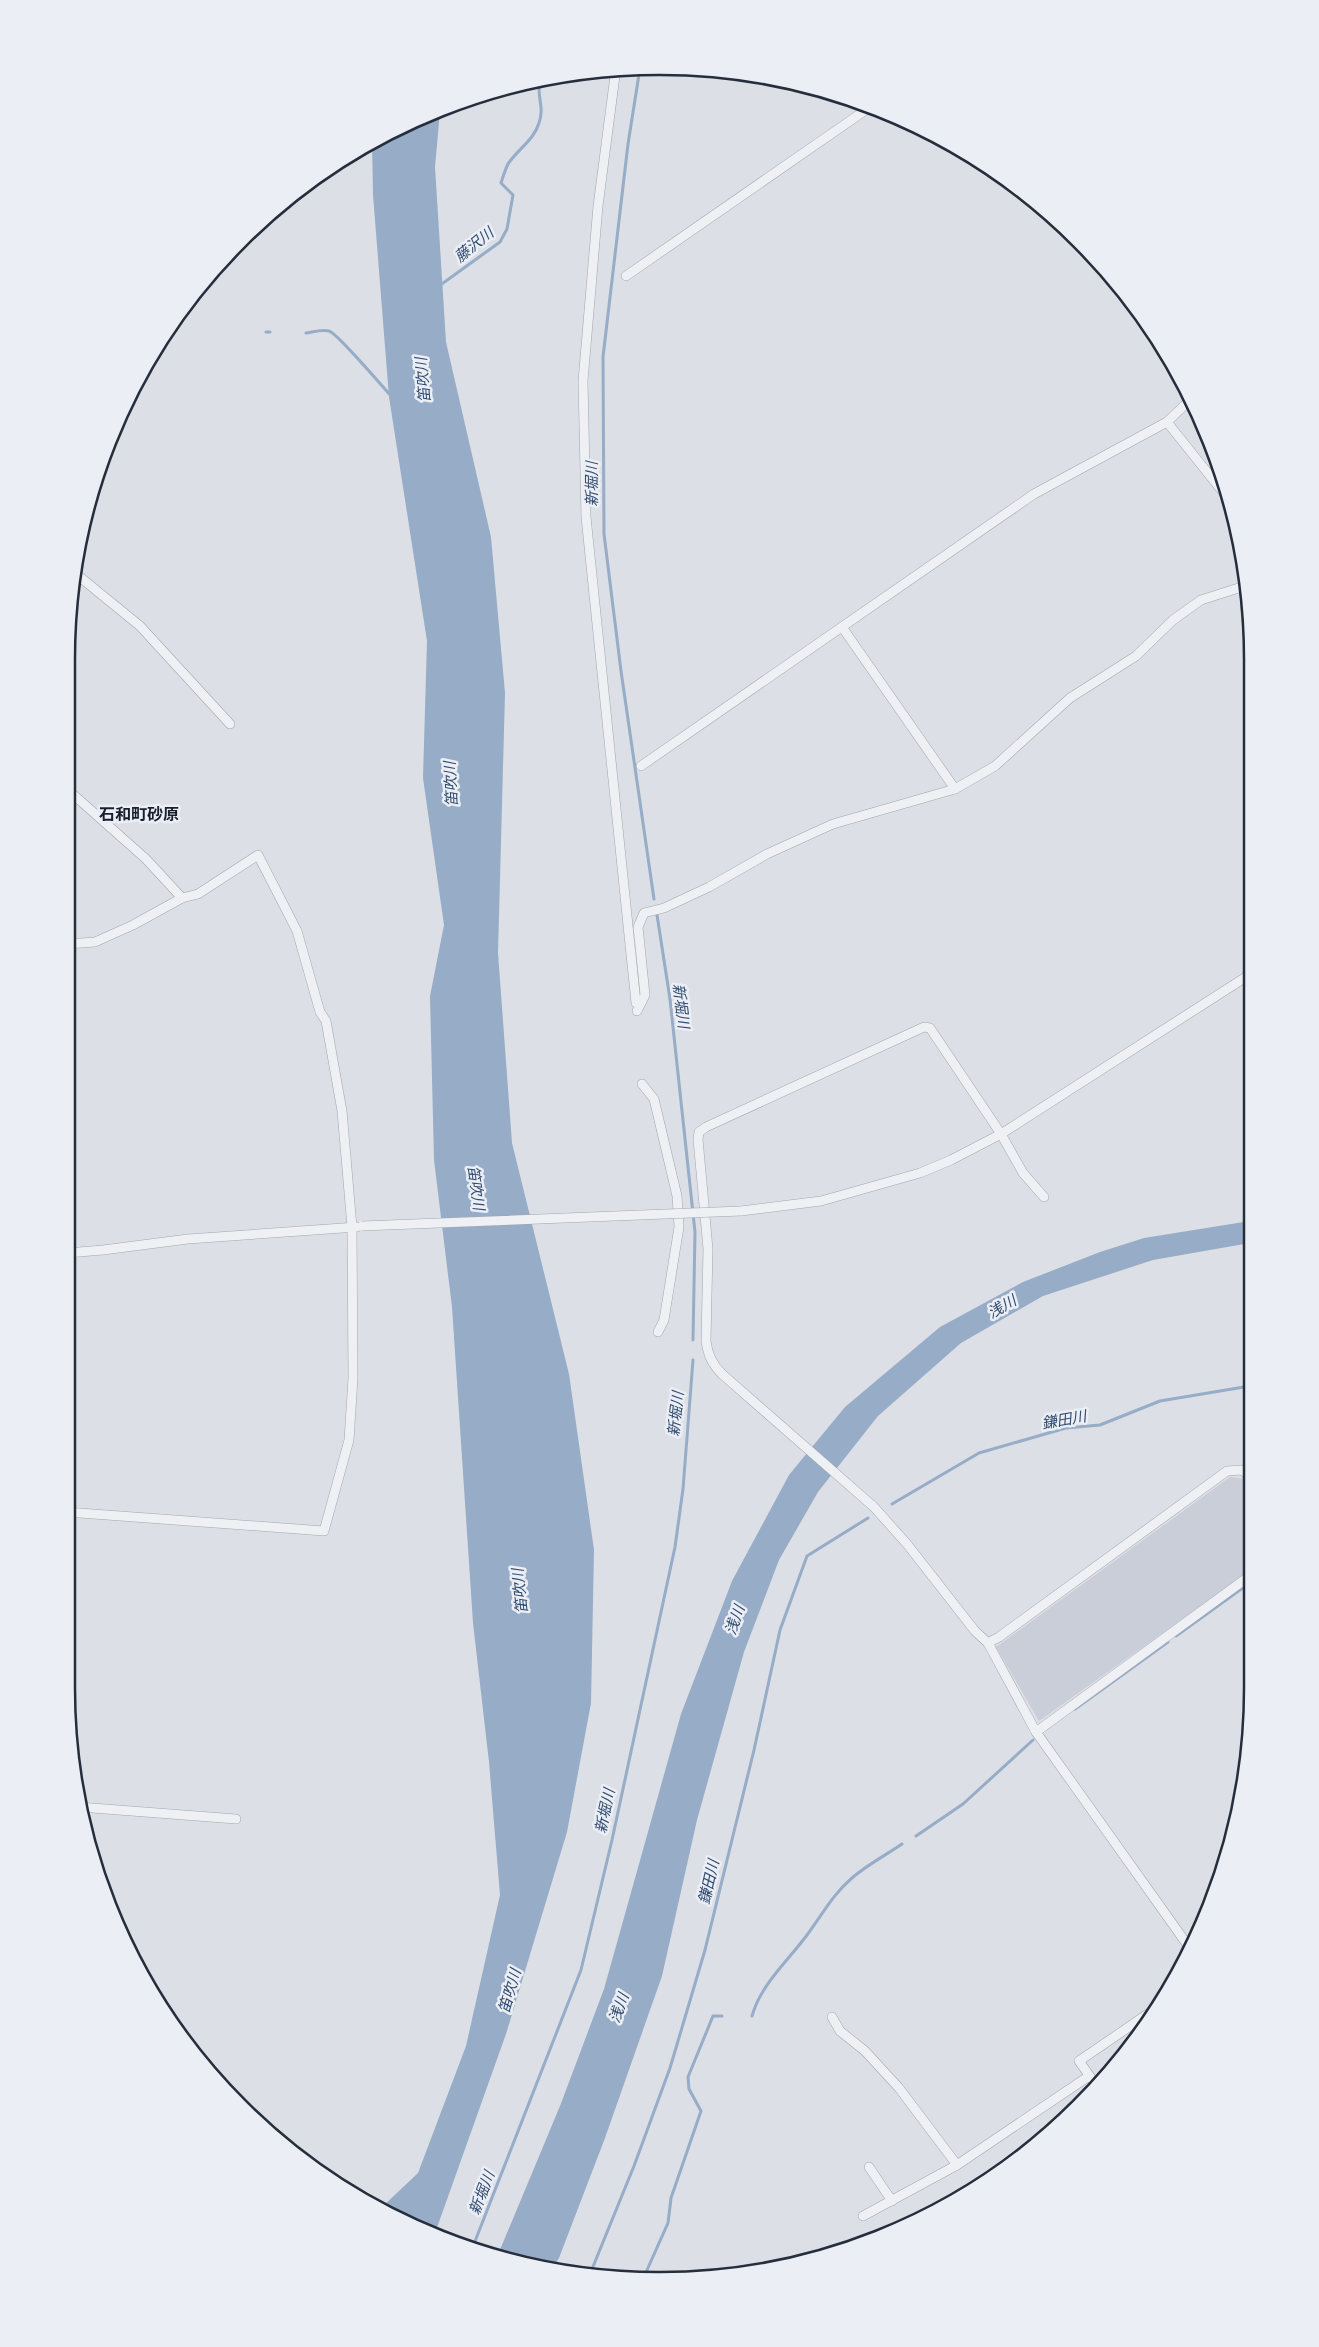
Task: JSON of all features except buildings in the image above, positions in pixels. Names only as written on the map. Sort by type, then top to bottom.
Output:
[{"type":"street","points":[[615,77],[598,206],[583,380],[586,517],[637,1007],[645,995],[638,926],[644,913],[664,908],[710,887],[767,854],[833,824],[955,789],[995,766],[1070,698],[1136,656],[1173,620],[1201,600],[1240,588]]},
{"type":"street","points":[[626,276],[863,112]]},
{"type":"street","points":[[641,766],[1034,494],[1167,422],[1186,404]]},
{"type":"street","points":[[1167,422],[1217,484]]},
{"type":"street","points":[[81,577],[140,626],[230,724]]},
{"type":"street","points":[[842,627],[955,789]]},
{"type":"street","points":[[75,795],[146,859],[182,898]]},
{"type":"street","points":[[75,943],[95,942],[133,925],[182,898],[198,894],[258,855],[272,884],[288,910],[304,951],[320,1012],[326,1021],[342,1111],[352,1227],[353,1378],[351,1427],[324,1531],[75,1513]]},
{"type":"street","points":[[75,1252],[103,1250],[188,1239],[362,1226],[742,1211],[821,1201],[920,1173],[951,1160],[1001,1134],[1244,978]]},
{"type":"street","points":[[1044,1197],[1023,1173],[1001,1134],[936,1034],[930,1028],[924,1027],[699,1132],[698,1139],[708,1249],[707,1352],[711,1361],[722,1374],[837,1473],[889,1522],[975,1631],[988,1643],[1036,1732],[1186,1942]]},
{"type":"street","points":[[642,1084],[654,1099],[677,1196],[679,1227],[664,1320],[658,1332]]},
{"type":"street","points":[[988,1643],[1000,1637],[1227,1471],[1241,1470],[1244,1472]]},
{"type":"street","points":[[1036,1732],[1244,1580]]},
{"type":"street","points":[[87,1807],[236,1818]]},
{"type":"street","points":[[832,2017],[840,2031],[865,2051],[899,2088],[957,2165]]},
{"type":"street","points":[[1092,2080],[1079,2061],[1140,2020]]},
{"type":"street","points":[[863,2216],[957,2165],[1089,2076]]},
{"type":"street","points":[[869,2166],[892,2201]]},
{"type":"shaded area","points":[[1230,1477],[1244,1479],[1244,1575],[1039,1721],[996,1647]]},
{"type":"water","name":"笛吹川","points":[[439,118],[435,167],[446,342],[491,537],[505,693],[498,953],[512,1143],[569,1374],[594,1550],[591,1703],[567,1832],[506,2034],[437,2228],[385,2204],[418,2173],[466,2046],[500,1895],[489,1762],[473,1623],[452,1307],[434,1160],[430,996],[444,925],[423,778],[427,641],[389,397],[373,195],[372,150]]},
{"type":"water","name":"浅川","points":[[1244,1222],[1244,1244],[1153,1260],[1043,1296],[961,1343],[878,1416],[818,1492],[779,1560],[744,1652],[697,1820],[662,1976],[605,2138],[559,2258],[556,2263],[500,2250],[560,2106],[604,1989],[681,1714],[732,1581],[789,1475],[845,1407],[940,1327],[1023,1282],[1100,1252],[1144,1238]]},
{"type":"waterway","name":"新堀川","points":[[639,76],[628,144],[603,357],[604,534],[621,671],[654,899]]},
{"type":"waterway","name":"藤沢川","points":[[439,286],[500,242],[507,229],[513,195],[501,183],[508,164],[537,129],[541,117],[539,87]]},
{"type":"waterway","points":[[306,333],[323,330],[334,334],[391,396]]},
{"type":"waterway","name":"新堀川","points":[[657,915],[670,999],[695,1232],[693,1340]]},
{"type":"waterway","name":"新堀川","points":[[475,2242],[581,1970],[612,1840],[675,1547],[683,1489],[693,1360]]},
{"type":"waterway","name":"鎌田川","points":[[892,1504],[979,1453],[1066,1428],[1100,1425],[1160,1401],[1244,1387]]},
{"type":"waterway","name":"鎌田川","points":[[592,2268],[634,2166],[670,2068],[705,1950],[754,1750],[780,1630],[807,1556],[868,1518]]},
{"type":"waterway","points":[[1176,1636],[1244,1587]]},
{"type":"waterway","points":[[1075,1709],[1168,1642]]},
{"type":"waterway","points":[[916,1836],[963,1804],[1033,1740]]},
{"type":"waterway","points":[[752,2016],[756,2004],[768,1983],[845,1884],[870,1864],[902,1844]]},
{"type":"waterway","points":[[646,2272],[668,2223],[671,2198],[701,2111],[689,2089],[688,2077],[713,2016],[722,2016]]},
{"type":"district","name":"石和町砂原","points":[[139,814]]}]
